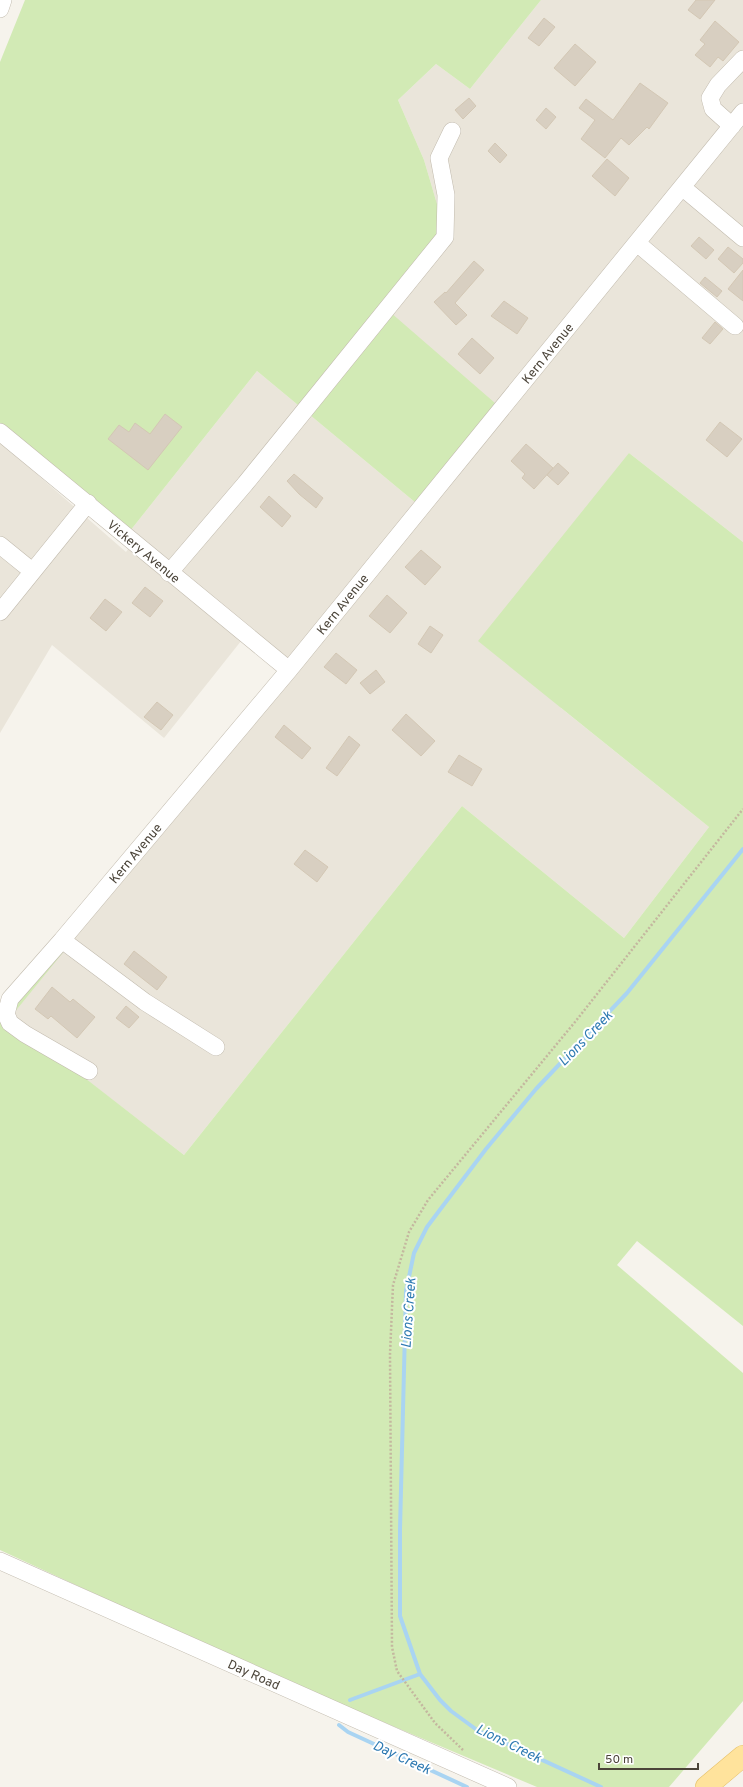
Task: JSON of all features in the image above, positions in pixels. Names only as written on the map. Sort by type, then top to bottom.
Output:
[{"type":"main road","points":[[706,1787],[742,1756]]},
{"type":"main road","points":[[722,1787],[742,1756]]},
{"type":"street","points":[[0,9],[3,0]]},
{"type":"street","points":[[732,126],[713,109],[710,98],[718,85],[743,59]]},
{"type":"street","name":"Kern Avenue","points":[[89,1071],[25,1034],[10,1022],[6,1014],[10,999],[62,940],[289,670],[743,112]]},
{"type":"street","points":[[169,573],[245,484],[445,237],[446,195],[439,158],[452,131]]},
{"type":"street","points":[[682,187],[743,238]]},
{"type":"street","points":[[637,243],[735,326]]},
{"type":"street","name":"Vickery Avenue","points":[[0,432],[88,503],[169,573],[289,670]]},
{"type":"street","points":[[0,612],[88,503]]},
{"type":"street","points":[[0,545],[32,571]]},
{"type":"street","points":[[62,940],[145,1002],[216,1047]]},
{"type":"street","name":"Day Road","points":[[0,1561],[508,1787]]},
{"type":"path","points":[[466,1752],[442,1732],[434,1723],[397,1672],[392,1648],[390,1354],[393,1285],[404,1247],[409,1232],[428,1200],[580,1015],[743,809]]},
{"type":"shaded area","points":[[541,0],[743,0],[743,542],[629,453],[561,708],[709,827],[624,938],[462,806],[184,1155],[8,1019],[292,671],[245,636],[164,738],[52,645],[0,733],[0,442],[126,552],[137,537],[130,531],[257,371],[416,503],[390,312],[447,238],[424,160],[398,100],[436,64],[470,89]]},
{"type":"green space","points":[[25,0],[541,0],[470,89],[436,64],[398,100],[424,160],[447,238],[390,312],[495,403],[416,503],[257,371],[130,531],[0,431],[0,62]]},
{"type":"green space","points":[[629,453],[743,542],[743,1326],[637,1241],[617,1265],[743,1373],[743,1701],[669,1787],[537,1787],[262,1671],[0,1550],[0,1023],[51,958],[292,671],[9,1019],[184,1155],[462,806],[624,938],[709,827],[478,641]]},
{"type":"building","points":[[696,0],[715,0],[700,19],[688,10]]},
{"type":"building","points":[[544,18],[555,27],[539,46],[528,38]]},
{"type":"building","points":[[715,21],[739,42],[723,61],[718,57],[710,67],[695,55],[705,44],[700,40]]},
{"type":"building","points":[[575,44],[596,62],[575,86],[554,68]]},
{"type":"building","points":[[640,83],[668,103],[649,129],[647,127],[629,145],[621,138],[605,158],[581,139],[595,120],[579,108],[586,99],[613,120]]},
{"type":"building","points":[[469,98],[476,106],[463,119],[455,110]]},
{"type":"building","points":[[546,108],[556,117],[546,129],[536,120]]},
{"type":"building","points":[[495,143],[507,155],[500,163],[488,151]]},
{"type":"building","points":[[607,159],[629,178],[615,196],[592,176]]},
{"type":"building","points":[[699,237],[714,250],[706,259],[691,246]]},
{"type":"building","points":[[728,247],[743,259],[743,263],[734,273],[718,259]]},
{"type":"building","points":[[474,261],[484,270],[455,303],[467,315],[456,325],[434,302],[445,292],[446,293]]},
{"type":"building","points":[[743,270],[743,301],[728,289]]},
{"type":"building","points":[[705,277],[722,291],[717,297],[700,283]]},
{"type":"building","points":[[504,301],[528,318],[517,334],[491,316]]},
{"type":"building","points":[[715,322],[723,329],[710,344],[702,338]]},
{"type":"building","points":[[472,338],[494,358],[480,374],[458,354]]},
{"type":"building","points":[[165,414],[182,427],[148,470],[108,439],[119,425],[129,432],[135,423],[150,434]]},
{"type":"building","points":[[720,422],[742,439],[727,457],[706,440]]},
{"type":"building","points":[[526,444],[553,468],[534,489],[522,478],[525,474],[511,461]]},
{"type":"building","points":[[558,463],[569,473],[558,485],[547,475]]},
{"type":"building","points":[[294,474],[323,498],[316,508],[299,494],[287,481]]},
{"type":"building","points":[[269,496],[291,516],[282,527],[260,507]]},
{"type":"building","points":[[421,550],[441,567],[425,585],[405,567]]},
{"type":"building","points":[[145,587],[163,601],[150,617],[132,603]]},
{"type":"building","points":[[387,595],[407,613],[390,633],[369,616]]},
{"type":"building","points":[[105,599],[122,612],[106,631],[90,618]]},
{"type":"building","points":[[430,626],[443,635],[431,653],[418,644]]},
{"type":"building","points":[[336,653],[357,670],[346,684],[324,667]]},
{"type":"building","points":[[376,670],[385,682],[370,694],[360,683]]},
{"type":"building","points":[[157,702],[173,715],[161,730],[144,717]]},
{"type":"building","points":[[406,714],[435,741],[421,756],[392,730]]},
{"type":"building","points":[[284,725],[311,748],[302,759],[275,737]]},
{"type":"building","points":[[349,736],[360,745],[337,776],[326,768]]},
{"type":"building","points":[[459,755],[482,769],[472,786],[448,772]]},
{"type":"building","points":[[305,850],[328,867],[317,882],[294,864]]},
{"type":"building","points":[[134,951],[167,977],[157,990],[124,964]]},
{"type":"building","points":[[52,987],[70,1002],[73,999],[95,1017],[77,1038],[51,1016],[48,1019],[35,1009]]},
{"type":"building","points":[[126,1006],[139,1017],[129,1028],[116,1018]]},
{"type":"waterway","name":"Lions Creek","points":[[601,1787],[477,1730],[451,1711],[440,1700],[420,1674],[400,1616],[400,1529],[406,1291],[414,1253],[427,1227],[486,1149],[536,1089],[627,993],[743,849]]},
{"type":"waterway","name":"Day Creek","points":[[350,1700],[420,1674]]},
{"type":"waterway","name":"Day Creek","points":[[339,1725],[348,1732],[467,1787]]}]
